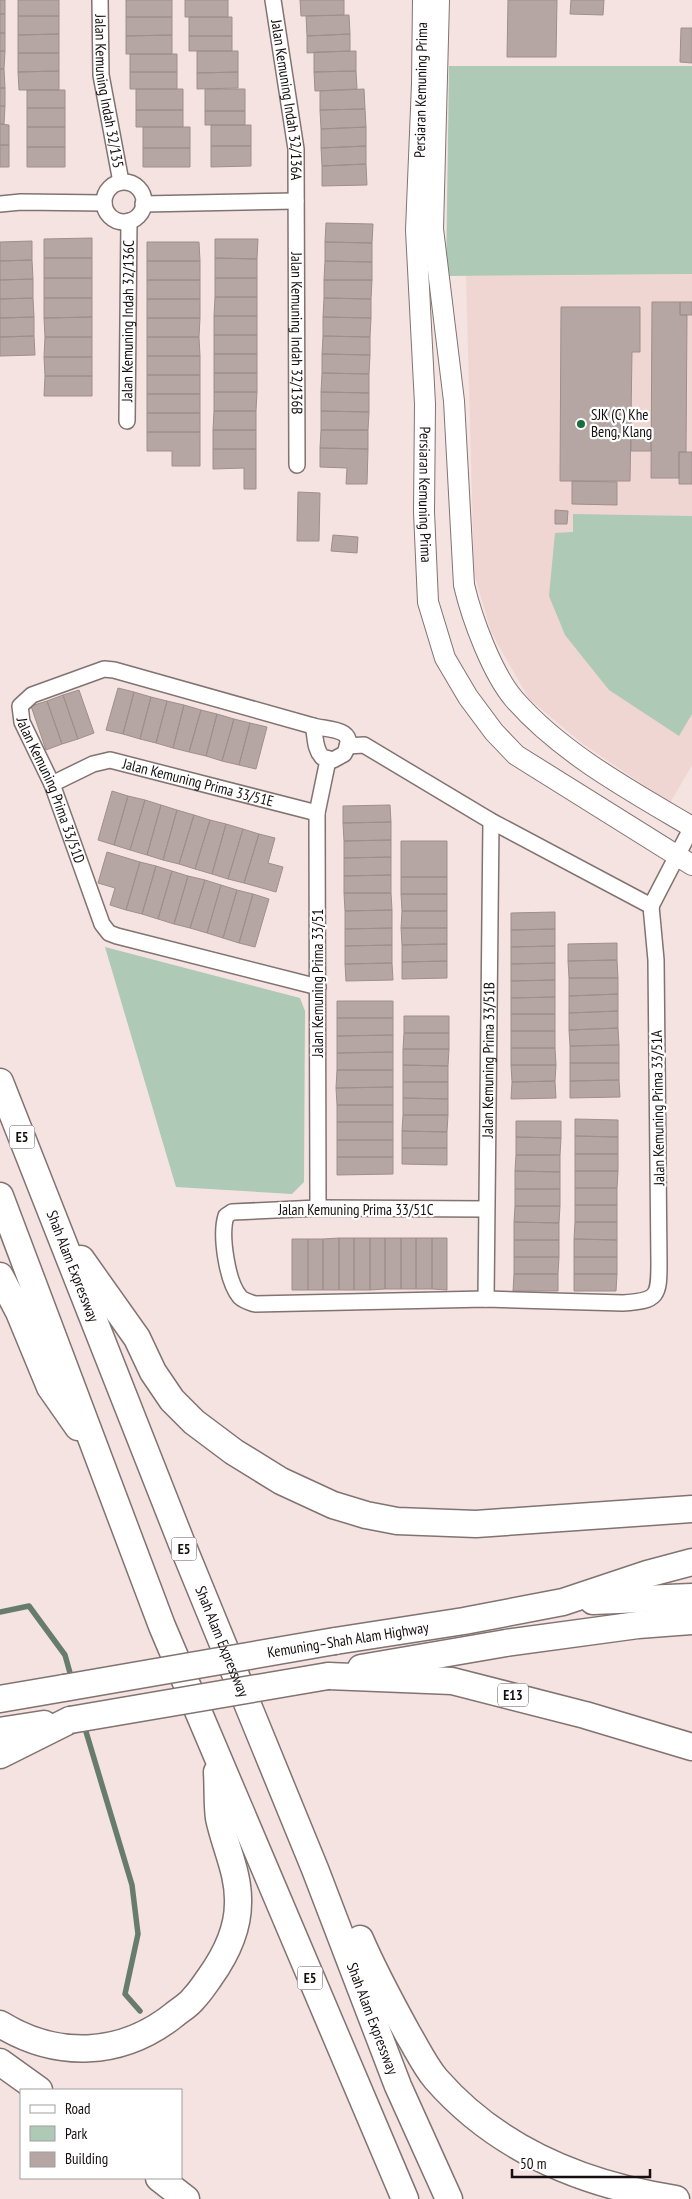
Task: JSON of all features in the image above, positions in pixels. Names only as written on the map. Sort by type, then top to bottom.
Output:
[{"type":"highway","name":"Shah Alam Expressway","points":[[0,1082],[178,1535],[315,1869],[398,2086],[449,2199]]},
{"type":"highway","name":"E5","points":[[0,1196],[162,1626],[405,2199]]},
{"type":"highway","points":[[58,1227],[137,1338],[153,1372],[172,1400],[194,1422],[234,1452],[281,1481],[333,1505],[366,1515],[398,1521],[476,1524],[692,1509]]},
{"type":"highway","points":[[0,1276],[19,1312],[50,1387],[100,1458]]},
{"type":"highway","name":"Kemuning–Shah Alam Highway","points":[[0,1699],[335,1641],[464,1621],[563,1602],[647,1574],[692,1562]]},
{"type":"highway","points":[[563,1602],[692,1597]]},
{"type":"highway","points":[[328,1676],[383,1663],[506,1643],[638,1625],[692,1621]]},
{"type":"highway","name":"E13","points":[[0,1731],[328,1676],[452,1681],[576,1712],[692,1747]]},
{"type":"highway","points":[[0,1755],[70,1720]]},
{"type":"highway","points":[[0,2024],[21,2037],[50,2046],[91,2048],[121,2044],[155,2030],[194,1999],[217,1967],[228,1946],[235,1924],[238,1903],[236,1872],[219,1818],[217,1757]]},
{"type":"highway","points":[[315,1869],[356,1932],[380,1983],[416,2047],[436,2078],[464,2107],[498,2134],[540,2160],[588,2179],[638,2193],[676,2199]]},
{"type":"highway","points":[[0,2062],[38,2089]]},
{"type":"highway","points":[[160,2179],[186,2199]]},
{"type":"street","name":"Jalan Kemuning Indah 32/135","points":[[100,0],[101,75],[120,182]]},
{"type":"street","name":"Jalan Kemuning Indah 32/136A","points":[[273,0],[296,149],[296,201]]},
{"type":"street","name":"Persiaran Kemuning Prima","points":[[423,0],[422,84],[416,230],[423,371],[424,512],[428,602],[445,658],[483,718],[516,756],[685,861]]},
{"type":"street","name":"Persiaran Kemuning Prima","points":[[439,0],[433,229],[454,401],[464,585],[470,608],[489,656],[513,697],[547,733],[642,797],[692,827]]},
{"type":"street","points":[[120,182],[132,184],[137,188],[144,204],[139,215],[129,221],[117,221],[105,209],[104,202],[107,192],[120,182]]},
{"type":"street","points":[[144,204],[296,201]]},
{"type":"street","name":"Jalan Kemuning Indah 32/136B","points":[[296,201],[297,465]]},
{"type":"street","points":[[0,204],[21,202],[104,202]]},
{"type":"street","name":"Jalan Kemuning Indah 32/136C","points":[[127,421],[129,221]]},
{"type":"street","points":[[423,371],[450,369]]},
{"type":"street","name":"Jalan Kemuning Prima 33/51D","points":[[318,987],[109,933],[102,924],[52,784],[20,718],[20,706],[32,695],[104,669],[114,670],[325,730],[338,729],[347,739],[347,746]]},
{"type":"street","points":[[313,726],[318,752],[328,760],[341,757],[347,746],[364,745],[491,821],[651,906],[685,861],[692,827]]},
{"type":"street","name":"Jalan Kemuning Prima 33/51E","points":[[52,784],[93,764],[110,760],[317,813]]},
{"type":"street","name":"Jalan Kemuning Prima 33/51","points":[[318,1208],[317,813],[328,760]]},
{"type":"street","name":"Jalan Kemuning Prima 33/51B","points":[[486,1299],[491,821]]},
{"type":"street","name":"Jalan Kemuning Prima 33/51A","points":[[486,1299],[642,1302],[656,1293],[659,1285],[656,960],[651,906]]},
{"type":"street","name":"Jalan Kemuning Prima 33/51C","points":[[486,1210],[318,1208],[232,1212],[226,1216],[223,1236],[231,1279],[236,1290],[245,1301],[276,1304],[486,1299]]},
{"type":"shaded area","name":"SJK (C) Khe Beng, Klang","points":[[692,274],[692,765],[670,803],[583,744],[529,699],[491,632],[474,573],[466,276]]},
{"type":"green space","points":[[449,66],[692,66],[692,274],[446,276]]},
{"type":"green space","points":[[573,514],[692,516],[692,714],[679,736],[609,690],[565,635],[549,596],[555,533],[573,532]]},
{"type":"green space","points":[[105,947],[300,998],[305,1011],[304,1182],[292,1194],[176,1187]]},
{"type":"building","points":[[0,0],[5,0],[5,14],[0,14]]},
{"type":"building","points":[[18,0],[59,0],[59,16],[18,16]]},
{"type":"building","points":[[126,0],[172,0],[172,17],[126,17]]},
{"type":"building","points":[[185,0],[228,0],[228,17],[185,17]]},
{"type":"building","points":[[300,0],[344,0],[344,15],[301,16]]},
{"type":"building","points":[[508,0],[557,0],[556,57],[507,57]]},
{"type":"building","points":[[571,0],[604,0],[603,15],[570,14]]},
{"type":"building","points":[[0,14],[5,14],[5,33],[0,33]]},
{"type":"building","points":[[349,15],[350,34],[307,36],[306,16]]},
{"type":"building","points":[[18,16],[59,16],[59,34],[18,35]]},
{"type":"building","points":[[126,17],[172,17],[172,35],[126,36]]},
{"type":"building","points":[[189,17],[232,17],[232,36],[189,36]]},
{"type":"building","points":[[681,28],[692,28],[692,63],[680,62]]},
{"type":"building","points":[[0,33],[5,33],[5,51],[0,51]]},
{"type":"building","points":[[59,34],[59,53],[18,53],[18,35]]},
{"type":"building","points":[[350,34],[350,51],[307,53],[307,36]]},
{"type":"building","points":[[172,35],[172,54],[126,54],[126,36]]},
{"type":"building","points":[[189,36],[232,36],[232,51],[189,51]]},
{"type":"building","points":[[0,51],[5,51],[4,69],[0,69]]},
{"type":"building","points":[[197,51],[238,51],[238,72],[197,73]]},
{"type":"building","points":[[356,51],[356,71],[314,72],[314,52]]},
{"type":"building","points":[[18,53],[59,53],[59,71],[18,72]]},
{"type":"building","points":[[130,54],[177,54],[177,72],[130,72]]},
{"type":"building","points":[[0,69],[4,69],[5,88],[0,88]]},
{"type":"building","points":[[59,71],[59,90],[19,90],[18,72]]},
{"type":"building","points":[[356,71],[357,89],[315,91],[314,72]]},
{"type":"building","points":[[130,72],[177,72],[177,89],[130,89]]},
{"type":"building","points":[[238,72],[238,88],[197,89],[197,73]]},
{"type":"building","points":[[0,88],[5,88],[5,106],[0,106]]},
{"type":"building","points":[[136,89],[183,89],[183,110],[136,110]]},
{"type":"building","points":[[205,89],[245,89],[245,111],[205,111]]},
{"type":"building","points":[[364,89],[365,109],[320,110],[320,91]]},
{"type":"building","points":[[27,90],[65,90],[65,108],[27,108]]},
{"type":"building","points":[[0,106],[5,106],[4,124],[0,124]]},
{"type":"building","points":[[27,108],[65,108],[65,127],[27,127]]},
{"type":"building","points":[[365,109],[366,127],[321,129],[320,110]]},
{"type":"building","points":[[136,110],[183,110],[183,127],[136,127]]},
{"type":"building","points":[[205,111],[245,111],[245,125],[205,125]]},
{"type":"building","points":[[0,124],[9,125],[9,145],[0,145]]},
{"type":"building","points":[[211,125],[251,125],[251,146],[211,146]]},
{"type":"building","points":[[27,127],[65,127],[65,147],[27,147]]},
{"type":"building","points":[[143,127],[190,127],[190,148],[143,148]]},
{"type":"building","points":[[366,127],[366,146],[321,148],[321,129]]},
{"type":"building","points":[[0,145],[9,145],[9,167],[0,167]]},
{"type":"building","points":[[211,146],[251,146],[251,166],[211,167]]},
{"type":"building","points":[[366,146],[366,164],[322,166],[321,148]]},
{"type":"building","points":[[27,147],[65,147],[65,167],[27,167]]},
{"type":"building","points":[[143,148],[190,148],[190,167],[143,167]]},
{"type":"building","points":[[366,164],[367,185],[322,186],[322,166]]},
{"type":"building","points":[[326,223],[373,224],[372,243],[325,242]]},
{"type":"building","points":[[92,238],[92,258],[44,258],[44,239]]},
{"type":"building","points":[[215,239],[258,239],[257,259],[215,258]]},
{"type":"building","points":[[32,241],[32,260],[0,261],[0,242]]},
{"type":"building","points":[[147,242],[199,242],[200,261],[147,261]]},
{"type":"building","points":[[325,242],[372,243],[372,262],[325,261]]},
{"type":"building","points":[[44,258],[92,258],[92,278],[44,278]]},
{"type":"building","points":[[215,258],[257,259],[257,278],[215,278]]},
{"type":"building","points":[[32,260],[33,279],[0,280],[0,261]]},
{"type":"building","points":[[147,261],[200,261],[200,280],[147,280]]},
{"type":"building","points":[[325,261],[372,262],[372,280],[324,280]]},
{"type":"building","points":[[44,278],[92,278],[92,298],[44,298]]},
{"type":"building","points":[[215,278],[257,278],[257,297],[215,297]]},
{"type":"building","points":[[33,279],[33,298],[0,299],[0,280]]},
{"type":"building","points":[[147,280],[200,280],[200,299],[147,299]]},
{"type":"building","points":[[324,280],[372,280],[371,299],[324,298]]},
{"type":"building","points":[[215,297],[257,297],[257,316],[214,316]]},
{"type":"building","points":[[33,298],[34,317],[0,318],[0,299]]},
{"type":"building","points":[[44,298],[92,298],[92,317],[44,318]]},
{"type":"building","points":[[324,298],[371,299],[371,318],[323,317]]},
{"type":"building","points":[[147,299],[200,299],[200,318],[147,318]]},
{"type":"building","points":[[652,302],[680,302],[680,315],[687,315],[686,452],[679,452],[679,478],[651,478]]},
{"type":"building","points":[[680,302],[692,302],[692,315],[680,315]]},
{"type":"building","points":[[561,307],[640,307],[640,352],[632,352],[630,481],[560,481]]},
{"type":"building","points":[[214,316],[257,316],[257,335],[214,335]]},
{"type":"building","points":[[34,317],[34,336],[0,337],[0,318]]},
{"type":"building","points":[[92,317],[92,337],[45,337],[44,318]]},
{"type":"building","points":[[323,317],[371,318],[370,337],[323,336]]},
{"type":"building","points":[[147,318],[200,318],[199,337],[147,337]]},
{"type":"building","points":[[214,335],[257,335],[257,354],[214,354]]},
{"type":"building","points":[[34,336],[35,355],[0,356],[0,337]]},
{"type":"building","points":[[323,336],[370,337],[370,355],[322,354]]},
{"type":"building","points":[[45,337],[92,337],[92,357],[44,357]]},
{"type":"building","points":[[147,337],[199,337],[200,356],[147,356]]},
{"type":"building","points":[[214,354],[257,354],[257,373],[214,373]]},
{"type":"building","points":[[322,354],[370,355],[369,374],[322,373]]},
{"type":"building","points":[[147,356],[200,356],[200,375],[147,375]]},
{"type":"building","points":[[44,357],[92,357],[92,376],[45,376]]},
{"type":"building","points":[[214,373],[257,373],[257,392],[214,392]]},
{"type":"building","points":[[322,373],[369,374],[369,393],[321,392]]},
{"type":"building","points":[[147,375],[200,375],[200,394],[147,394]]},
{"type":"building","points":[[45,376],[92,376],[92,396],[44,396]]},
{"type":"building","points":[[214,392],[257,392],[256,411],[214,411]]},
{"type":"building","points":[[321,392],[369,393],[369,412],[321,411]]},
{"type":"building","points":[[147,394],[200,394],[200,413],[147,413]]},
{"type":"building","points":[[214,411],[256,411],[256,430],[213,430]]},
{"type":"building","points":[[321,411],[369,412],[368,430],[321,430]]},
{"type":"building","points":[[147,413],[200,413],[200,432],[147,432]]},
{"type":"building","points":[[213,430],[256,430],[256,449],[213,449]]},
{"type":"building","points":[[321,430],[368,430],[368,449],[320,448]]},
{"type":"building","points":[[147,432],[200,432],[200,466],[172,466],[172,451],[147,451]]},
{"type":"building","points":[[631,439],[651,439],[651,451],[631,451]]},
{"type":"building","points":[[320,448],[368,449],[367,484],[346,484],[347,468],[320,467]]},
{"type":"building","points":[[213,449],[256,449],[256,489],[244,489],[244,468],[213,469]]},
{"type":"building","points":[[679,452],[692,452],[692,484],[679,484]]},
{"type":"building","points":[[572,481],[617,482],[617,505],[572,504]]},
{"type":"building","points":[[298,492],[320,493],[319,541],[297,541]]},
{"type":"building","points":[[555,510],[568,511],[567,524],[555,524]]},
{"type":"building","points":[[333,535],[358,537],[357,553],[331,551]]},
{"type":"building","points":[[118,688],[134,692],[123,734],[106,730]]},
{"type":"building","points":[[79,690],[94,733],[78,739],[63,695]]},
{"type":"building","points":[[134,692],[151,697],[140,739],[123,734]]},
{"type":"building","points":[[63,695],[78,739],[62,744],[47,701]]},
{"type":"building","points":[[151,697],[167,701],[156,743],[140,739]]},
{"type":"building","points":[[47,701],[62,744],[46,750],[31,706]]},
{"type":"building","points":[[167,701],[184,705],[173,748],[156,743]]},
{"type":"building","points":[[184,705],[201,710],[189,752],[173,748]]},
{"type":"building","points":[[201,710],[217,714],[206,756],[189,752]]},
{"type":"building","points":[[217,714],[234,719],[222,761],[206,756]]},
{"type":"building","points":[[234,719],[250,723],[239,765],[222,761]]},
{"type":"building","points":[[250,723],[267,727],[256,769],[239,765]]},
{"type":"building","points":[[112,791],[128,796],[114,845],[98,840]]},
{"type":"building","points":[[128,796],[145,800],[130,850],[114,845]]},
{"type":"building","points":[[145,800],[161,805],[147,855],[130,850]]},
{"type":"building","points":[[161,805],[177,810],[163,860],[147,855]]},
{"type":"building","points":[[390,805],[391,822],[343,823],[343,806]]},
{"type":"building","points":[[177,810],[194,815],[179,864],[163,860]]},
{"type":"building","points":[[194,815],[210,820],[195,869],[179,864]]},
{"type":"building","points":[[210,820],[226,824],[212,874],[195,869]]},
{"type":"building","points":[[391,822],[391,840],[344,841],[343,823]]},
{"type":"building","points":[[226,824],[243,829],[228,879],[212,874]]},
{"type":"building","points":[[243,829],[259,834],[244,883],[228,879]]},
{"type":"building","points":[[259,834],[275,838],[268,863],[283,867],[276,892],[244,883]]},
{"type":"building","points":[[391,840],[391,857],[344,858],[344,841]]},
{"type":"building","points":[[401,841],[447,841],[447,877],[401,877]]},
{"type":"building","points":[[107,852],[140,862],[126,910],[110,905],[115,888],[98,883]]},
{"type":"building","points":[[391,857],[391,875],[344,876],[344,858]]},
{"type":"building","points":[[140,862],[156,866],[142,914],[126,910]]},
{"type":"building","points":[[156,866],[172,871],[158,919],[142,914]]},
{"type":"building","points":[[172,871],[188,876],[174,924],[158,919]]},
{"type":"building","points":[[391,875],[391,893],[344,893],[344,876]]},
{"type":"building","points":[[188,876],[205,880],[190,928],[174,924]]},
{"type":"building","points":[[401,877],[447,877],[447,894],[401,894]]},
{"type":"building","points":[[205,880],[221,885],[207,933],[190,928]]},
{"type":"building","points":[[221,885],[237,890],[223,938],[207,933]]},
{"type":"building","points":[[237,890],[253,894],[239,943],[223,938]]},
{"type":"building","points":[[344,893],[391,893],[392,910],[345,911]]},
{"type":"building","points":[[253,894],[269,899],[255,947],[239,943]]},
{"type":"building","points":[[401,894],[447,894],[447,911],[402,911]]},
{"type":"building","points":[[392,910],[392,928],[345,929],[345,911]]},
{"type":"building","points":[[402,911],[447,911],[447,928],[401,928]]},
{"type":"building","points":[[555,912],[555,929],[511,930],[511,913]]},
{"type":"building","points":[[392,928],[392,945],[345,946],[345,929]]},
{"type":"building","points":[[401,928],[447,928],[447,944],[402,945]]},
{"type":"building","points":[[555,929],[555,946],[511,947],[511,930]]},
{"type":"building","points":[[617,943],[617,960],[568,961],[568,944]]},
{"type":"building","points":[[447,944],[447,961],[402,962],[402,945]]},
{"type":"building","points":[[392,945],[392,963],[345,964],[345,946]]},
{"type":"building","points":[[555,946],[555,963],[511,964],[511,947]]},
{"type":"building","points":[[617,960],[618,978],[569,978],[568,961]]},
{"type":"building","points":[[447,961],[447,978],[402,979],[402,962]]},
{"type":"building","points":[[392,963],[393,980],[346,981],[345,964]]},
{"type":"building","points":[[555,963],[555,980],[511,981],[511,964]]},
{"type":"building","points":[[569,978],[618,978],[618,994],[569,996]]},
{"type":"building","points":[[555,980],[555,997],[511,998],[511,981]]},
{"type":"building","points":[[618,994],[618,1011],[569,1013],[569,996]]},
{"type":"building","points":[[555,997],[555,1014],[511,1014],[511,998]]},
{"type":"building","points":[[337,1001],[393,1001],[393,1018],[337,1018]]},
{"type":"building","points":[[618,1011],[618,1028],[569,1030],[569,1013]]},
{"type":"building","points":[[511,1014],[555,1014],[555,1031],[511,1031]]},
{"type":"building","points":[[404,1016],[449,1016],[449,1033],[404,1033]]},
{"type":"building","points":[[337,1018],[393,1018],[393,1035],[337,1036]]},
{"type":"building","points":[[618,1028],[619,1045],[570,1046],[569,1030]]},
{"type":"building","points":[[511,1031],[555,1031],[555,1048],[511,1048]]},
{"type":"building","points":[[404,1033],[449,1033],[449,1049],[403,1049]]},
{"type":"building","points":[[393,1035],[393,1052],[337,1053],[337,1036]]},
{"type":"building","points":[[619,1045],[619,1063],[570,1063],[570,1046]]},
{"type":"building","points":[[511,1048],[555,1048],[556,1065],[511,1065]]},
{"type":"building","points":[[403,1049],[449,1049],[448,1066],[403,1065]]},
{"type":"building","points":[[393,1052],[393,1070],[337,1070],[337,1053]]},
{"type":"building","points":[[570,1063],[619,1063],[619,1080],[570,1081]]},
{"type":"building","points":[[403,1065],[448,1066],[448,1082],[403,1082]]},
{"type":"building","points":[[511,1065],[556,1065],[555,1081],[512,1082]]},
{"type":"building","points":[[337,1070],[393,1070],[393,1087],[336,1088]]},
{"type":"building","points":[[619,1080],[620,1097],[570,1098],[570,1081]]},
{"type":"building","points":[[555,1081],[556,1098],[511,1099],[512,1082]]},
{"type":"building","points":[[403,1082],[448,1082],[448,1099],[403,1098]]},
{"type":"building","points":[[393,1087],[393,1105],[337,1105],[336,1088]]},
{"type":"building","points":[[403,1098],[448,1099],[448,1115],[403,1115]]},
{"type":"building","points":[[337,1105],[393,1105],[393,1122],[337,1122]]},
{"type":"building","points":[[403,1115],[448,1115],[447,1132],[402,1131]]},
{"type":"building","points":[[575,1119],[618,1120],[618,1137],[575,1136]]},
{"type":"building","points":[[516,1121],[561,1121],[561,1138],[516,1137]]},
{"type":"building","points":[[337,1122],[393,1122],[393,1140],[337,1140]]},
{"type":"building","points":[[402,1131],[447,1132],[447,1148],[402,1148]]},
{"type":"building","points":[[575,1136],[618,1137],[618,1154],[575,1154]]},
{"type":"building","points":[[516,1137],[561,1138],[560,1155],[516,1155]]},
{"type":"building","points":[[337,1140],[393,1140],[393,1157],[337,1157]]},
{"type":"building","points":[[402,1148],[447,1148],[447,1165],[402,1164]]},
{"type":"building","points":[[575,1154],[618,1154],[618,1171],[575,1171]]},
{"type":"building","points":[[516,1155],[560,1155],[560,1172],[515,1171]]},
{"type":"building","points":[[337,1157],[393,1157],[393,1174],[337,1175]]},
{"type":"building","points":[[515,1171],[560,1172],[560,1189],[515,1189]]},
{"type":"building","points":[[575,1171],[618,1171],[617,1188],[575,1188]]},
{"type":"building","points":[[575,1188],[617,1188],[617,1205],[575,1205]]},
{"type":"building","points":[[515,1189],[560,1189],[560,1206],[515,1206]]},
{"type":"building","points":[[575,1205],[617,1205],[617,1222],[575,1222]]},
{"type":"building","points":[[515,1206],[560,1206],[559,1223],[514,1222]]},
{"type":"building","points":[[514,1222],[559,1223],[559,1240],[514,1240]]},
{"type":"building","points":[[575,1222],[617,1222],[617,1240],[574,1239]]},
{"type":"building","points":[[339,1238],[339,1290],[323,1290],[323,1239]]},
{"type":"building","points":[[339,1238],[354,1238],[354,1290],[339,1290]]},
{"type":"building","points":[[354,1238],[370,1238],[370,1290],[354,1290]]},
{"type":"building","points":[[370,1238],[385,1238],[385,1289],[370,1290]]},
{"type":"building","points":[[385,1238],[401,1238],[401,1289],[385,1289]]},
{"type":"building","points":[[401,1238],[416,1238],[416,1289],[401,1289]]},
{"type":"building","points":[[416,1238],[432,1238],[432,1289],[416,1289]]},
{"type":"building","points":[[432,1238],[447,1238],[447,1290],[432,1289]]},
{"type":"building","points":[[292,1239],[308,1239],[308,1290],[292,1290]]},
{"type":"building","points":[[308,1239],[323,1239],[323,1290],[308,1290]]},
{"type":"building","points":[[574,1239],[617,1240],[617,1257],[574,1257]]},
{"type":"building","points":[[514,1240],[559,1240],[559,1257],[514,1257]]},
{"type":"building","points":[[514,1257],[559,1257],[558,1274],[514,1274]]},
{"type":"building","points":[[574,1257],[617,1257],[617,1274],[574,1274]]},
{"type":"building","points":[[514,1274],[558,1274],[558,1291],[513,1291]]},
{"type":"building","points":[[574,1274],[617,1274],[616,1291],[574,1291]]},
{"type":"waterway","points":[[0,1612],[29,1606],[65,1655],[72,1680]]},
{"type":"waterway","points":[[84,1725],[132,1885],[138,1934],[125,1994],[140,2011]]},
{"type":"place","name":"SJK (C) Khe Beng, Klang","points":[[581,424]]}]
